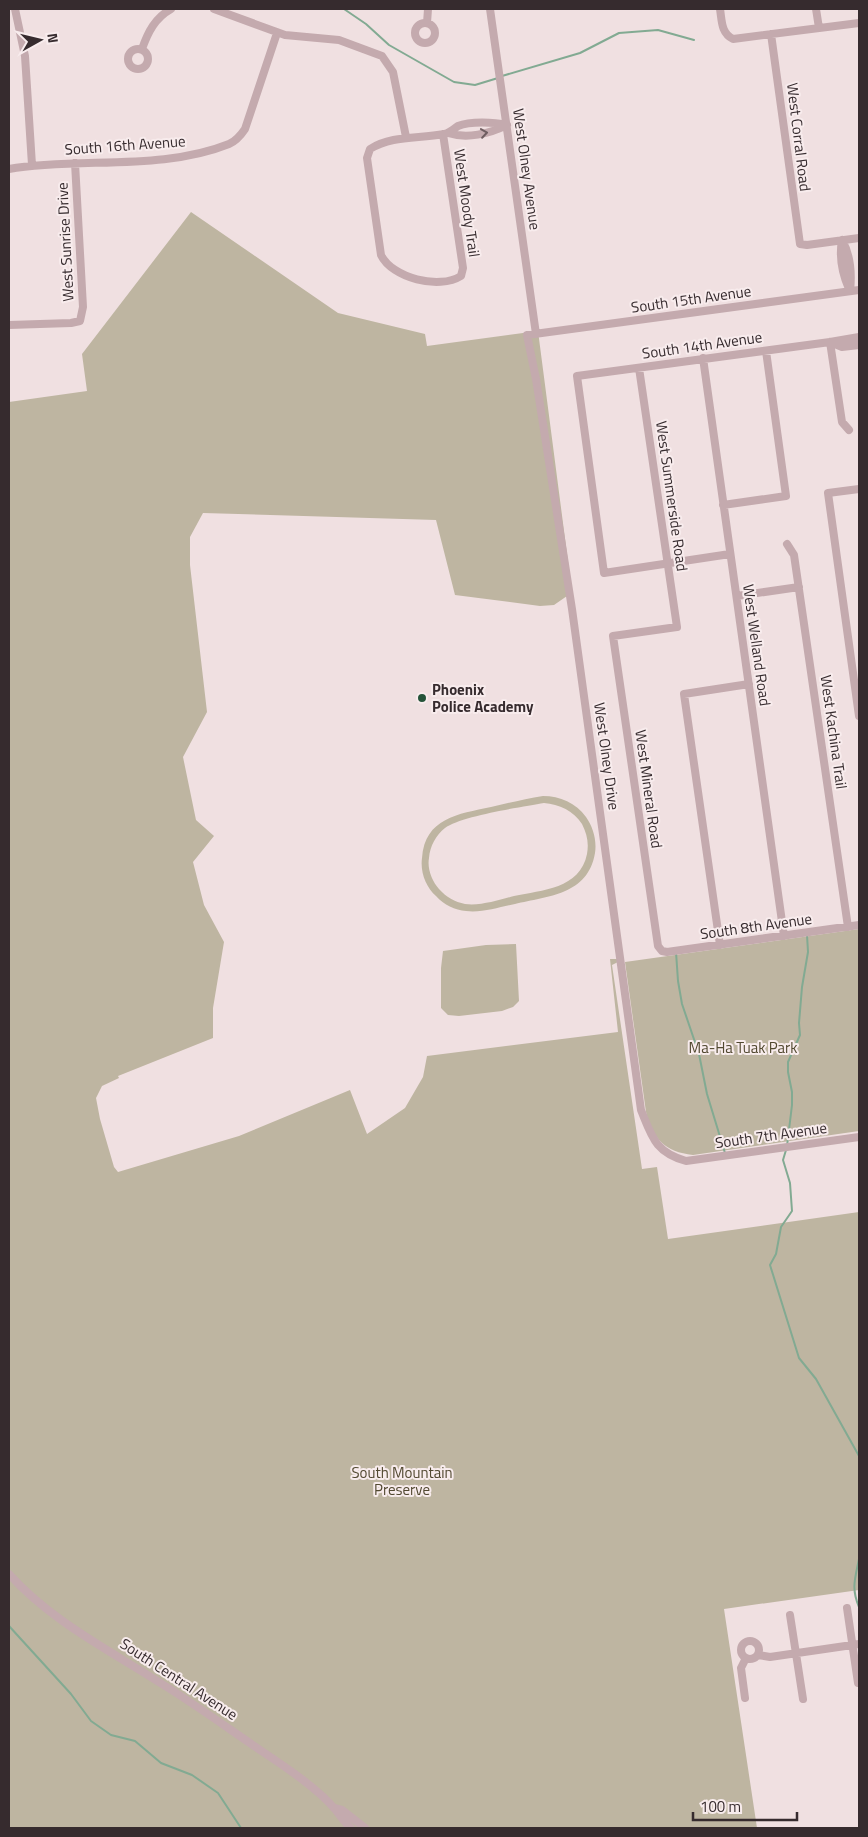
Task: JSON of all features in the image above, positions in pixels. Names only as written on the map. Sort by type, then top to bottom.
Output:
[{"type":"street","points":[[15,9],[27,81],[32,165]]},
{"type":"street","points":[[142,49],[157,19],[171,9]]},
{"type":"street","points":[[214,9],[276,33],[339,40],[382,56],[393,72],[405,133],[446,134],[458,126],[492,122],[507,125]]},
{"type":"street","points":[[427,22],[428,9]]},
{"type":"street","name":"West Olney Avenue","points":[[490,9],[536,334]]},
{"type":"street","points":[[720,9],[722,28],[726,36],[733,39],[859,23]]},
{"type":"street","points":[[816,9],[819,28]]},
{"type":"street","name":"South 16th Avenue","points":[[9,169],[32,165],[75,162],[162,159],[193,154],[231,144],[245,129],[276,33]]},
{"type":"street","name":"West Corral Road","points":[[772,34],[800,244],[807,245],[842,240]]},
{"type":"street","name":"West Moody Trail","points":[[405,133],[370,149],[367,158],[381,255],[389,267],[398,274],[435,282],[455,280],[461,276],[463,268],[446,134]]},
{"type":"street","name":"West Sunrise Drive","points":[[9,325],[80,321],[83,307],[75,162]]},
{"type":"street","points":[[850,291],[843,276],[846,263],[840,252],[842,240],[859,238]]},
{"type":"street","name":"South 15th Avenue","points":[[527,335],[859,290]]},
{"type":"street","name":"West Olney Drive","points":[[527,335],[536,378],[572,609],[641,1110],[655,1143],[671,1157],[686,1161]]},
{"type":"street","name":"South 14th Avenue","points":[[668,563],[604,572],[577,376],[859,337]]},
{"type":"street","points":[[830,342],[842,422],[849,430]]},
{"type":"street","name":"South 14th Avenue","points":[[830,342],[842,347],[859,345]]},
{"type":"street","points":[[723,505],[786,496],[766,351]]},
{"type":"street","name":"West Welland Road","points":[[703,358],[784,936]]},
{"type":"street","name":"West Summerside Road","points":[[613,636],[677,627],[639,368]]},
{"type":"street","points":[[859,489],[828,494],[859,716]]},
{"type":"street","name":"West Kachina Trail","points":[[787,544],[794,555],[848,927]]},
{"type":"street","points":[[668,563],[730,554]]},
{"type":"street","points":[[736,596],[799,587]]},
{"type":"street","name":"West Mineral Road","points":[[613,636],[658,946]]},
{"type":"street","points":[[720,945],[684,694],[749,684]]},
{"type":"street","name":"South 8th Avenue","points":[[658,946],[662,951],[667,952],[859,925]]},
{"type":"street","name":"South 7th Avenue","points":[[686,1161],[859,1137]]},
{"type":"street","name":"South Central Avenue","points":[[9,1574],[26,1593],[50,1612],[179,1694],[306,1783],[334,1808],[351,1828]]},
{"type":"street","points":[[847,1608],[856,1644],[858,1683]]},
{"type":"street","points":[[790,1615],[803,1699]]},
{"type":"street","points":[[748,1641],[758,1644],[758,1655],[753,1659],[746,1658],[743,1655],[742,1645],[748,1641]]},
{"type":"street","points":[[758,1655],[770,1657],[856,1644]]},
{"type":"street","points":[[745,1698],[741,1668],[746,1658]]},
{"type":"street","name":"South Central Avenue","points":[[334,1808],[342,1810],[365,1828]]},
{"type":"green space","name":"South Mountain Preserve","points":[[191,212],[338,313],[425,334],[427,346],[538,331],[620,961],[612,965],[642,1169],[657,1167],[668,1239],[859,1212],[859,1590],[724,1609],[757,1828],[9,1828],[9,402],[87,391],[82,354]],"holes":[[[203,513],[436,520],[455,595],[540,606],[554,605],[567,596],[617,959],[610,959],[618,1032],[427,1056],[423,1077],[405,1108],[367,1134],[350,1090],[239,1136],[118,1172],[114,1167],[96,1098],[102,1086],[119,1078],[118,1076],[213,1038],[213,1008],[224,942],[204,905],[193,862],[214,836],[196,820],[183,757],[207,712],[190,565],[190,537]]]},
{"type":"green space","points":[[543,796],[561,799],[572,804],[582,812],[592,829],[595,853],[591,867],[584,878],[565,891],[553,895],[485,910],[458,910],[446,904],[432,892],[423,874],[422,858],[424,845],[429,834],[436,826],[445,820],[467,812]],"holes":[[[544,803],[566,809],[575,815],[582,824],[588,842],[588,850],[583,866],[568,881],[548,889],[477,904],[465,904],[451,899],[436,886],[429,871],[430,854],[434,841],[445,828],[478,816]]]},
{"type":"green space","name":"Ma-Ha Tuak Park","points":[[859,929],[859,1131],[693,1155],[675,1151],[661,1142],[652,1129],[646,1112],[625,962]]},
{"type":"green space","points":[[516,944],[519,1001],[513,1007],[502,1011],[459,1016],[448,1015],[441,1008],[443,951],[486,945]]},
{"type":"waterway","points":[[283,9],[337,9]]},
{"type":"waterway","points":[[344,9],[366,24],[389,45],[454,82],[475,85],[498,78]]},
{"type":"waterway","points":[[502,76],[580,53],[619,33],[658,30],[694,40]]},
{"type":"waterway","points":[[787,1146],[792,1105],[788,1062],[800,1035],[802,987],[808,952],[807,935]]},
{"type":"waterway","points":[[676,952],[682,1004],[699,1054],[707,1094],[725,1153]]},
{"type":"waterway","points":[[786,1150],[783,1160],[790,1183],[792,1211],[781,1227],[776,1254],[770,1265],[799,1358],[816,1379],[859,1456]]},
{"type":"waterway","points":[[859,1559],[854,1589],[859,1607]]},
{"type":"waterway","points":[[9,1626],[71,1694],[91,1721],[111,1735],[135,1741],[161,1763],[192,1775],[218,1793],[241,1828]]},
{"type":"place","name":"Phoenix Police Academy","points":[[422,698]]}]
